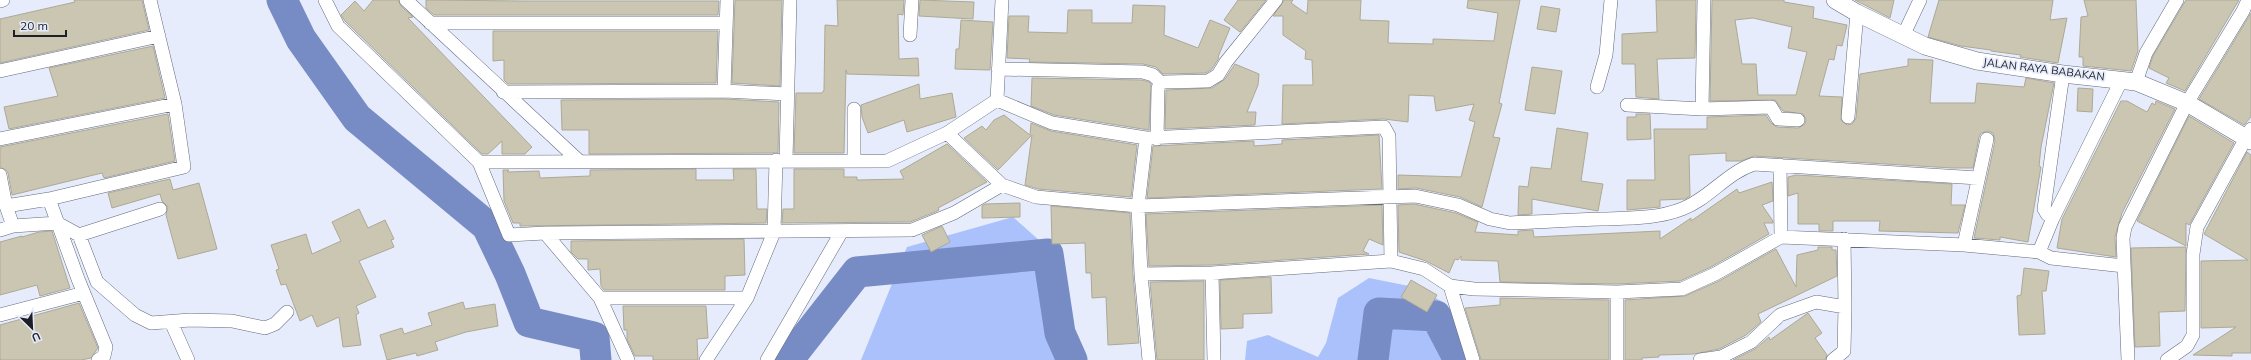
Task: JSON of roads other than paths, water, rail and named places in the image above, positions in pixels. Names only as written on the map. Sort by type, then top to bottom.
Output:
[{"type":"street","points":[[6,206],[49,199],[184,167],[175,104],[150,0]]},
{"type":"street","points":[[325,0],[338,26],[479,162],[509,235],[912,230],[954,213],[1002,185]]},
{"type":"street","points":[[406,0],[503,92],[578,160]]},
{"type":"street","points":[[724,92],[726,0]]},
{"type":"street","points":[[706,360],[747,298],[774,232],[787,94],[790,0]]},
{"type":"street","points":[[910,35],[912,0]]},
{"type":"street","points":[[997,100],[1002,0]]},
{"type":"street","points":[[1148,360],[1141,274],[1138,206],[1151,138],[1158,88],[1161,83],[1165,82],[1208,81],[1214,78],[1276,0]]},
{"type":"street","points":[[1597,87],[1606,55],[1611,0]]},
{"type":"street","points":[[1702,109],[1704,0]]},
{"type":"street","name":"JALAN RAYA BABAKAN","points":[[1835,0],[1857,13],[1925,46],[1977,61],[2063,74],[2129,80],[2187,103],[2249,135]]},
{"type":"street","points":[[1903,36],[1920,0]]},
{"type":"street","points":[[2039,252],[2053,218],[2129,80],[2177,0]]},
{"type":"street","points":[[2128,360],[2123,238],[2125,227],[2187,103],[2243,11],[2248,0]]},
{"type":"street","points":[[1848,117],[1857,13]]},
{"type":"street","points":[[430,23],[726,23]]},
{"type":"street","points":[[0,72],[159,36]]},
{"type":"street","points":[[998,69],[1143,72],[1153,75],[1161,83]]},
{"type":"street","points":[[2053,218],[2047,214],[2044,209],[2063,74]]},
{"type":"street","points":[[503,92],[724,92],[787,94]]},
{"type":"street","points":[[479,162],[578,160],[887,161],[947,133],[997,100]]},
{"type":"street","points":[[997,100],[1052,123],[1151,138],[1384,127],[1389,136],[1391,261]]},
{"type":"street","points":[[0,139],[175,104]]},
{"type":"street","points":[[1627,105],[1702,109],[1771,107],[1778,119],[1798,120]]},
{"type":"street","points":[[854,109],[854,161]]},
{"type":"street","points":[[947,133],[1002,185],[1036,197],[1138,206],[1416,196],[1458,205],[1490,219],[1510,223],[1660,217],[1684,209],[1706,198],[1744,167],[1754,164],[1978,178]]},
{"type":"street","points":[[2168,360],[2191,341],[2193,335],[2193,254],[2197,227],[2249,135]]},
{"type":"street","points":[[1964,245],[1973,213],[1978,178],[1987,139]]},
{"type":"street","points":[[1780,165],[1782,237]]},
{"type":"street","points":[[0,175],[6,206],[6,228],[57,223],[79,234],[97,282],[135,315],[151,323],[232,321],[265,328],[274,324],[287,312]]},
{"type":"street","points":[[49,199],[106,347],[104,356],[98,360]]},
{"type":"street","points":[[79,234],[160,209]]},
{"type":"street","points":[[767,360],[823,267],[842,231]]},
{"type":"street","points":[[544,234],[600,298],[628,360]]},
{"type":"street","points":[[1141,274],[1212,273],[1391,261],[1424,269],[1450,286],[1474,289],[1617,292],[1682,289],[1715,274],[1782,237],[1964,245],[2039,252],[2051,258],[2124,266]]},
{"type":"street","points":[[1833,360],[1847,355],[1844,239]]},
{"type":"street","points":[[1212,273],[1214,360]]},
{"type":"street","points":[[1450,286],[1473,360]]},
{"type":"street","points":[[1617,292],[1618,360]]},
{"type":"street","points":[[0,315],[84,293]]},
{"type":"street","points":[[600,298],[747,298]]},
{"type":"street","points":[[1700,360],[1721,357],[1751,342],[1780,315],[1816,302],[1845,307]]},
{"type":"street","points":[[171,322],[188,360]]},
{"type":"waterway","points":[[282,0],[301,39],[357,118],[487,226],[510,274],[529,322],[594,337],[596,360]]},
{"type":"waterway","points":[[788,360],[857,272],[1048,254],[1060,333],[1072,360]]},
{"type":"waterway","points":[[1373,360],[1379,313],[1436,316],[1459,360]]}]
